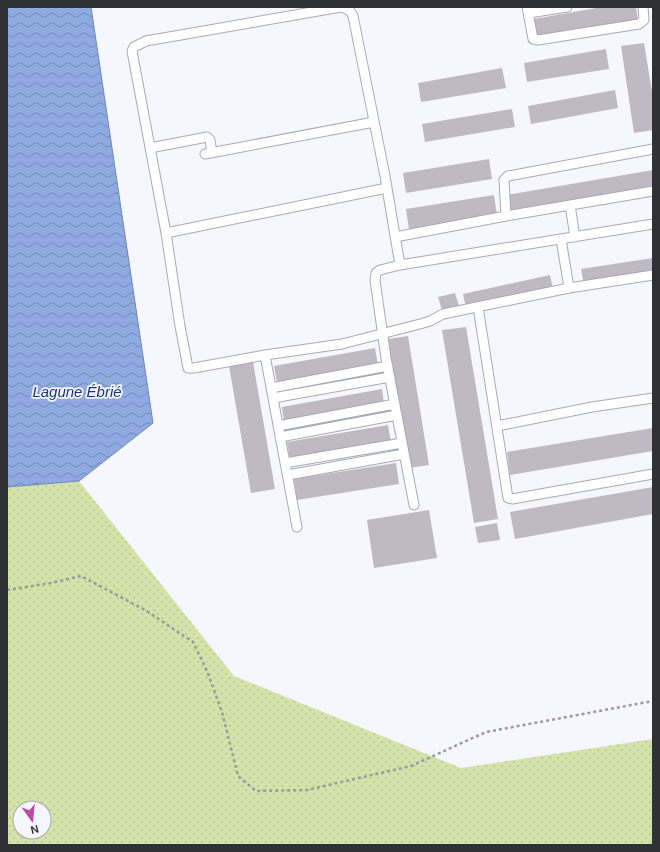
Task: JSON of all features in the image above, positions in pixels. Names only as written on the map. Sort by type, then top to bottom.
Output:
[{"type":"lane","points":[[400,266],[387,188],[353,16],[350,11],[342,7],[146,41],[134,46],[132,51],[166,233],[188,368],[342,344],[420,324],[430,321],[443,314],[570,288],[653,275]]},
{"type":"lane","points":[[567,7],[528,10],[533,39],[538,40],[639,24],[644,20],[643,7]]},
{"type":"lane","points":[[150,148],[207,137],[210,140],[208,153],[374,122]]},
{"type":"lane","points":[[506,216],[504,180],[508,176],[653,149]]},
{"type":"lane","points":[[166,233],[387,188]]},
{"type":"lane","points":[[395,236],[570,204],[653,191]]},
{"type":"lane","points":[[570,204],[575,237]]},
{"type":"lane","points":[[414,505],[388,366],[375,280],[376,273],[380,270],[400,266],[653,224]]},
{"type":"lane","points":[[561,239],[570,288]]},
{"type":"lane","points":[[478,307],[508,498],[512,499],[653,474]]},
{"type":"lane","points":[[265,355],[297,527]]},
{"type":"lane","points":[[271,388],[388,366]]},
{"type":"lane","points":[[273,398],[390,377]]},
{"type":"lane","points":[[497,426],[592,407],[653,398]]},
{"type":"lane","points":[[278,426],[395,404]]},
{"type":"lane","points":[[280,437],[397,415]]},
{"type":"lane","points":[[285,463],[402,443]]},
{"type":"lane","points":[[288,475],[404,454]]},
{"type":"path","points":[[7,590],[51,583],[81,576],[145,610],[193,642],[207,671],[222,712],[238,776],[256,791],[307,790],[322,787],[411,766],[486,732],[653,700]]},
{"type":"green space","points":[[79,481],[234,676],[461,768],[653,739],[653,845],[7,845],[7,487]]},
{"type":"water","name":"Lagune Ébrié","points":[[7,7],[91,7],[153,423],[79,481],[7,487]]},
{"type":"building","points":[[602,7],[636,7],[638,20],[537,37],[534,19]]},
{"type":"building","points":[[644,43],[653,98],[653,130],[634,133],[621,46]]},
{"type":"building","points":[[606,49],[609,69],[527,82],[524,63]]},
{"type":"building","points":[[502,68],[506,88],[421,102],[418,83]]},
{"type":"building","points":[[615,90],[618,108],[531,124],[528,106]]},
{"type":"building","points":[[512,109],[515,127],[425,142],[422,124]]},
{"type":"building","points":[[489,159],[492,179],[406,193],[403,173]]},
{"type":"building","points":[[653,170],[653,187],[509,212],[507,195]]},
{"type":"building","points":[[494,195],[497,215],[409,230],[406,209]]},
{"type":"building","points":[[653,258],[653,272],[584,284],[581,269]]},
{"type":"building","points":[[550,275],[553,289],[466,308],[463,294]]},
{"type":"building","points":[[455,293],[460,309],[443,314],[438,297]]},
{"type":"building","points":[[466,327],[498,519],[474,523],[442,330]]},
{"type":"building","points":[[408,336],[429,465],[409,468],[388,339]]},
{"type":"building","points":[[375,348],[378,365],[277,383],[274,366]]},
{"type":"building","points":[[253,362],[275,489],[251,493],[229,366]]},
{"type":"building","points":[[382,389],[384,404],[284,422],[282,407]]},
{"type":"building","points":[[388,425],[391,442],[290,459],[287,442]]},
{"type":"building","points":[[653,428],[653,451],[510,475],[507,452]]},
{"type":"building","points":[[396,463],[399,484],[297,500],[294,479]]},
{"type":"building","points":[[653,487],[653,514],[515,539],[510,512]]},
{"type":"building","points":[[429,510],[437,558],[374,568],[367,520]]},
{"type":"building","points":[[497,523],[500,540],[478,543],[475,527]]}]
